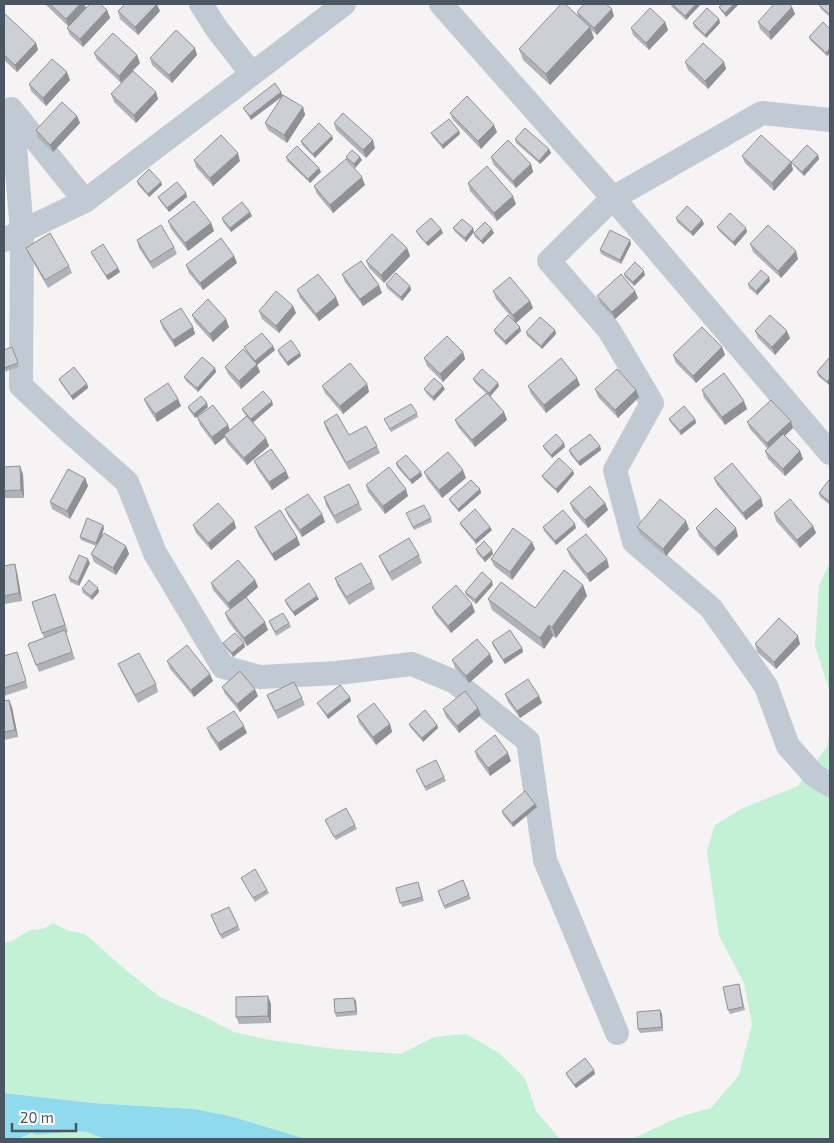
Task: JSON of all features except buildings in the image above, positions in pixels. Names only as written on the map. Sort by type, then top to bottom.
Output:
[{"type":"street","points":[[201,4],[216,28],[252,74]]},
{"type":"street","points":[[13,236],[85,201],[344,4]]},
{"type":"street","points":[[441,4],[613,198],[830,453]]},
{"type":"street","points":[[8,106],[85,201]]},
{"type":"street","points":[[8,106],[21,386],[127,482],[155,553],[223,667],[260,677],[337,673],[412,664],[455,682],[528,741],[545,860],[617,1034]]},
{"type":"street","points":[[830,120],[762,113],[613,198],[549,261],[609,330],[652,402],[615,470],[634,542],[711,608],[766,686],[788,746],[814,775],[830,785]]},
{"type":"green space","points":[[830,562],[830,692],[815,646],[819,585]]},
{"type":"green space","points":[[830,733],[830,1139],[632,1139],[679,1117],[711,1108],[739,1075],[752,1024],[744,983],[719,936],[707,851],[715,825],[743,808],[798,786],[827,747]]},
{"type":"green space","points":[[53,923],[69,931],[85,934],[160,997],[234,1032],[270,1040],[335,1049],[401,1054],[434,1037],[466,1034],[499,1053],[525,1078],[536,1111],[560,1139],[306,1139],[230,1116],[194,1109],[93,1103],[4,1093],[4,943],[12,941],[32,929],[40,929]]},
{"type":"green space","points":[[75,1131],[87,1132],[104,1139],[18,1139],[31,1133],[37,1135]]},
{"type":"water","points":[[4,1093],[93,1103],[194,1109],[230,1116],[306,1139],[104,1139],[87,1132],[75,1131],[37,1135],[31,1133],[18,1139],[4,1139]]}]
